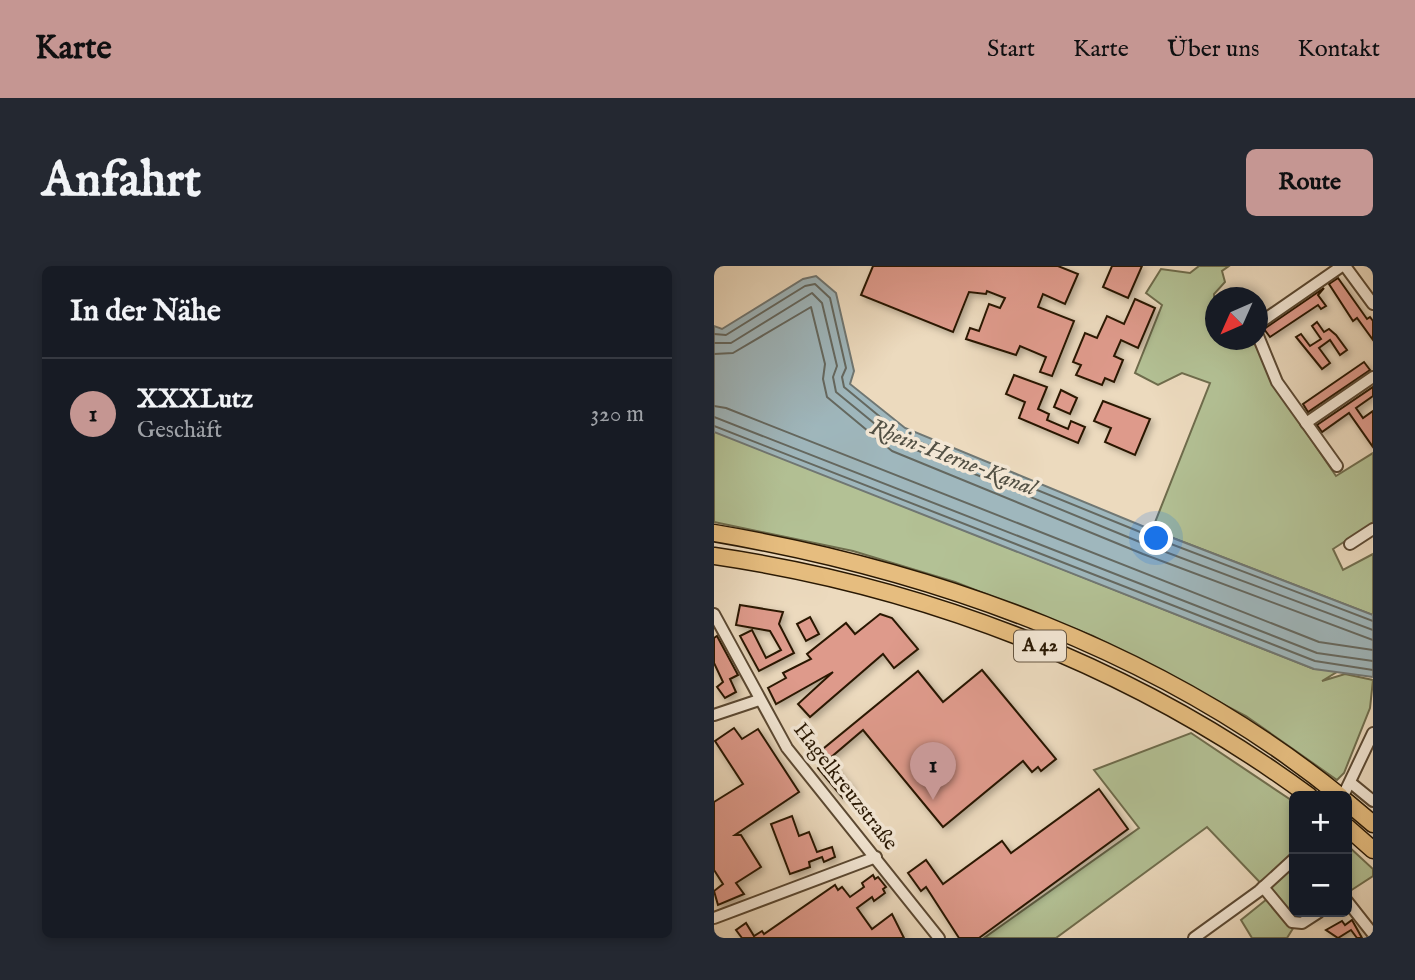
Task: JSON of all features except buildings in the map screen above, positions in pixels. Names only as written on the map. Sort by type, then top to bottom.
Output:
[{"type":"highway","name":"A 42","points":[[714,533],[770,542],[916,581],[1093,646],[1222,713],[1343,791]]},
{"type":"highway","name":"A 42","points":[[714,556],[794,570],[917,602],[1085,663],[1145,692],[1211,729],[1302,791]]},
{"type":"highway","name":"A 42","points":[[1352,800],[1373,824]]},
{"type":"highway","points":[[1352,831],[1373,850]]},
{"type":"street","points":[[1268,317],[1344,266],[1373,304]]},
{"type":"street","points":[[1264,350],[1277,382],[1337,466]]},
{"type":"street","points":[[1306,423],[1373,377]]},
{"type":"street","points":[[1350,544],[1373,529]]},
{"type":"street","name":"Hagelkreuzstraße","points":[[714,614],[759,700],[792,755],[939,938]]},
{"type":"street","points":[[714,715],[759,700]]},
{"type":"street","points":[[1347,791],[1373,733]]},
{"type":"street","points":[[1352,795],[1373,801]]},
{"type":"street","points":[[714,918],[876,857]]},
{"type":"street","points":[[1194,938],[1263,887],[1289,864]]},
{"type":"street","points":[[1263,887],[1286,918],[1294,923],[1312,917]]},
{"type":"street","points":[[1352,907],[1373,934]]},
{"type":"green space","points":[[1199,266],[1229,266],[1222,271],[1225,282],[1220,287],[1205,287],[1205,350],[1258,350],[1278,391],[1336,476],[1373,453],[1373,523],[1333,549],[1343,570],[1373,554],[1373,615],[1152,530],[1210,383],[1182,373],[1158,385],[1135,373],[1162,305],[1146,293],[1161,269],[1190,273]]},
{"type":"green space","points":[[714,431],[1314,669],[1340,670],[1322,681],[1345,674],[1373,680],[1370,708],[1344,773],[1337,780],[1246,716],[1093,636],[955,582],[853,551],[714,522]]},
{"type":"green space","points":[[1191,733],[1289,799],[1289,917],[1306,917],[1297,922],[1287,938],[1252,938],[1241,920],[1272,895],[1207,827],[1056,938],[984,938],[1139,828],[1094,770]]},
{"type":"green space","points":[[1352,850],[1373,869],[1373,876],[1352,890]]},
{"type":"water","name":"Rhein-Herne-Kanal","points":[[816,276],[836,293],[854,371],[850,384],[905,428],[1152,530],[1373,615],[1373,677],[1314,669],[714,432],[714,326],[722,329],[803,279]]},
{"type":"place","name":"XXXLutz","points":[[933,800]]}]
